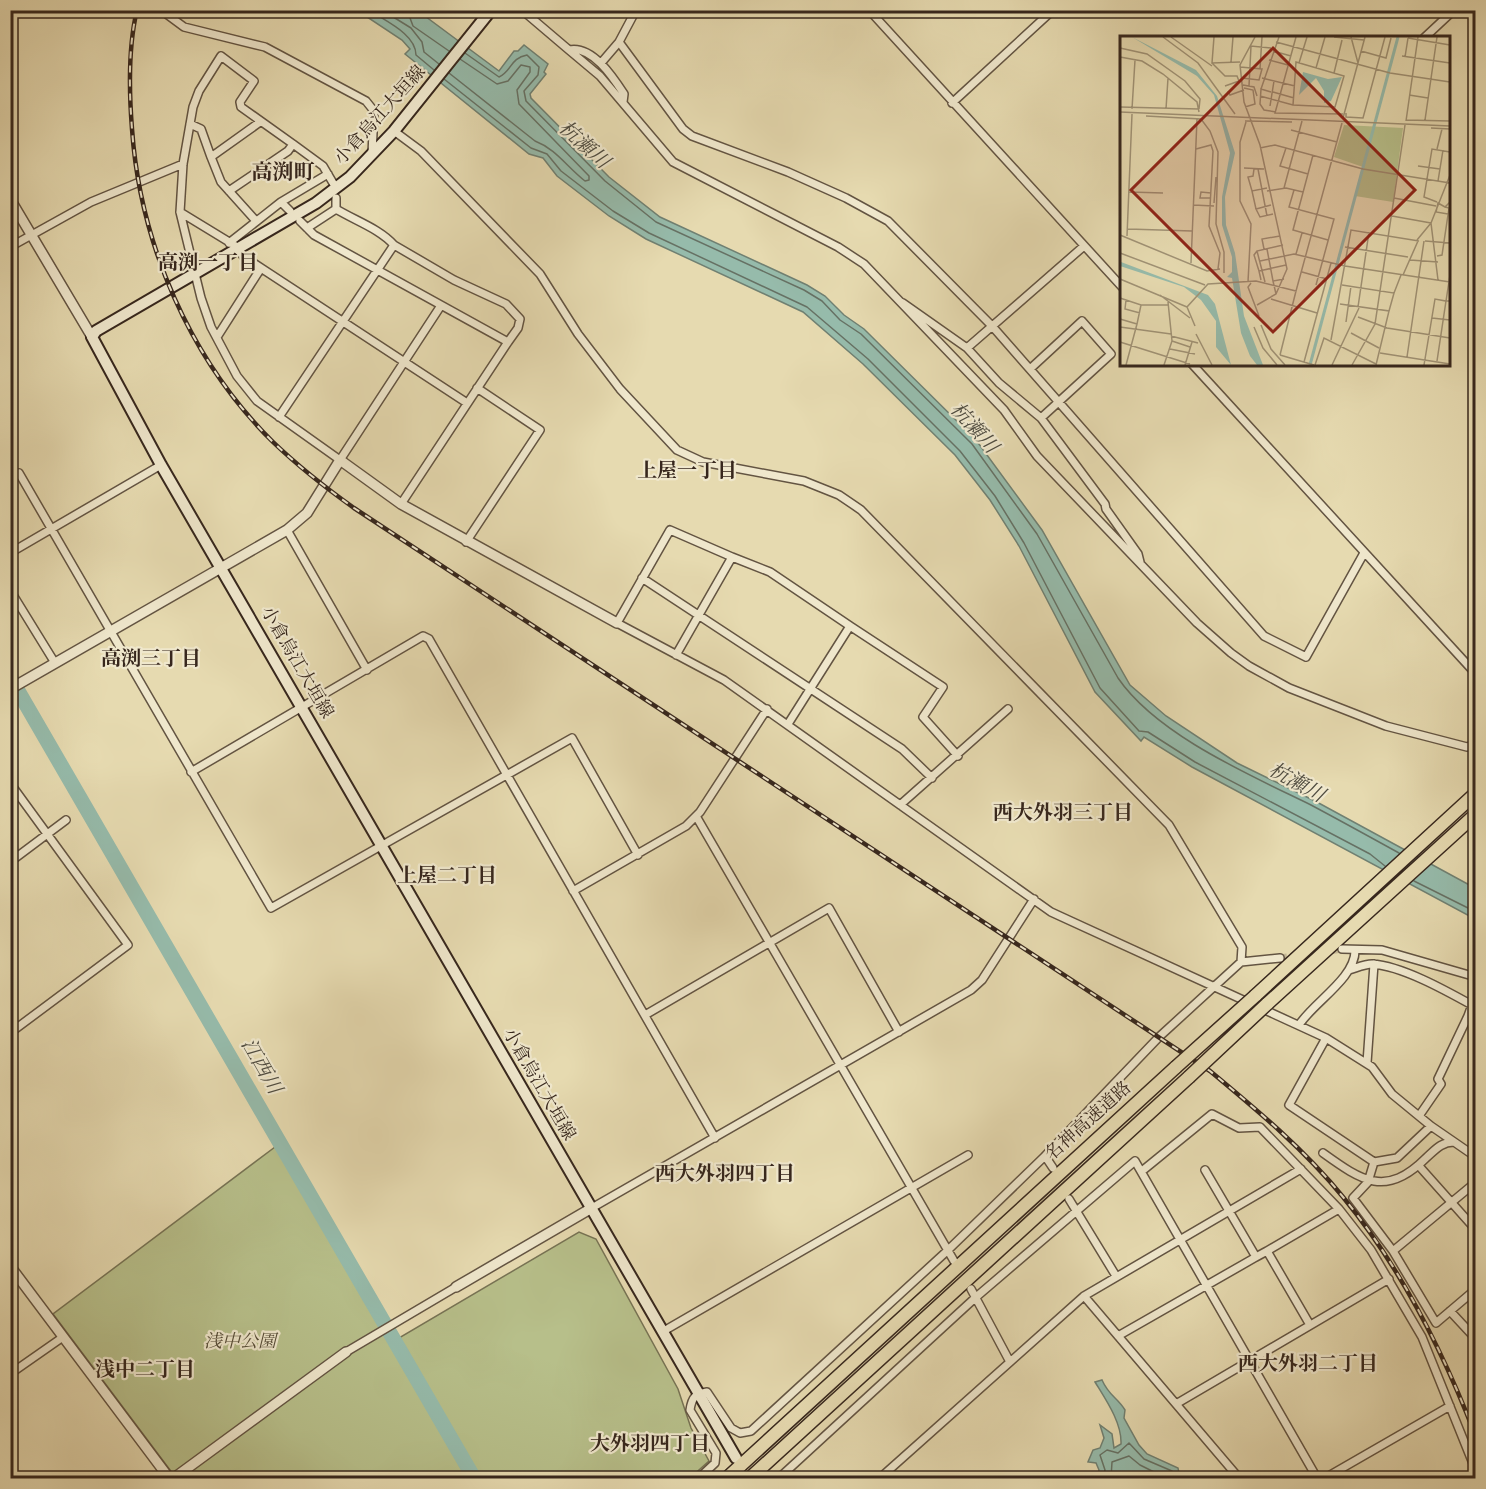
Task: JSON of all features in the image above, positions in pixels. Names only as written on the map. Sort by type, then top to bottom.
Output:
[{"type":"highway","name":"名神高速道路","points":[[726,1479],[1476,794]]},
{"type":"highway","name":"名神高速道路","points":[[750,1479],[1476,814]]},
{"type":"main road","name":"小倉烏江大垣線","points":[[491,10],[397,127],[350,177],[316,203],[234,246],[194,274],[96,331],[92,337],[101,358],[162,465],[736,1458]]},
{"type":"street","points":[[161,10],[184,27],[265,47],[366,101],[374,111],[372,155]]},
{"type":"street","points":[[522,10],[600,76],[673,162],[838,247],[864,264],[1004,410],[1037,456],[1197,623],[1249,666],[1289,688],[1386,726],[1467,747],[1476,744]]},
{"type":"street","points":[[601,63],[619,42],[636,10]]},
{"type":"street","points":[[869,10],[1120,285]]},
{"type":"street","points":[[952,103],[1053,10]]},
{"type":"street","points":[[1426,36],[1454,10]]},
{"type":"street","points":[[619,42],[683,129],[692,136],[788,172],[880,214],[992,326],[1264,636],[1306,657],[1364,553]]},
{"type":"street","points":[[568,50],[574,49],[601,63],[624,94],[623,102]]},
{"type":"street","points":[[333,183],[323,166],[241,107],[240,102],[254,81],[221,56],[199,91],[190,124],[183,164],[180,212],[194,274],[217,337],[244,384],[257,400],[401,504],[466,542],[724,680],[1034,899],[1075,924],[1299,1025],[1326,1038],[1367,1063],[1392,1094],[1431,1126],[1476,1157]]},
{"type":"street","points":[[211,157],[260,122]]},
{"type":"street","points":[[190,124],[201,129],[221,182],[256,221]]},
{"type":"street","points":[[397,127],[540,274],[578,334],[620,389],[676,450],[703,462],[804,481],[839,495],[861,510],[1169,825],[1242,947],[1241,962]]},
{"type":"street","points":[[229,191],[288,151],[292,144]]},
{"type":"street","points":[[10,247],[92,202],[183,164]]},
{"type":"street","points":[[234,246],[254,226],[256,221],[281,202],[328,174]]},
{"type":"street","points":[[307,228],[326,219],[336,209],[336,198]]},
{"type":"street","points":[[10,199],[92,337]]},
{"type":"street","points":[[281,202],[290,211]]},
{"type":"street","points":[[336,209],[367,228],[384,234],[394,245],[454,280],[506,304],[520,319],[518,328],[401,504]]},
{"type":"street","points":[[180,212],[467,403]]},
{"type":"street","points":[[300,221],[307,228],[441,307],[508,342]]},
{"type":"street","points":[[279,417],[394,245]]},
{"type":"street","points":[[967,348],[1084,246]]},
{"type":"street","points":[[217,337],[261,268]]},
{"type":"street","points":[[899,301],[909,305],[967,348],[999,383],[1041,418],[1105,504],[1106,509],[1138,554],[1140,562]]},
{"type":"street","points":[[10,689],[287,530],[307,513],[441,307]]},
{"type":"street","points":[[1030,369],[1082,321],[1111,354],[1041,418]]},
{"type":"street","points":[[1194,366],[1476,674]]},
{"type":"street","points":[[466,542],[540,430],[477,388]]},
{"type":"street","points":[[10,553],[162,465]]},
{"type":"street","points":[[19,473],[109,632],[271,908],[572,738],[638,855]]},
{"type":"street","points":[[287,530],[368,670]]},
{"type":"street","points":[[617,623],[670,530],[770,572],[943,687],[922,717],[958,756]]},
{"type":"street","points":[[676,655],[732,557]]},
{"type":"street","points":[[642,578],[902,749],[932,778]]},
{"type":"street","points":[[10,590],[52,665]]},
{"type":"street","points":[[788,724],[850,626]]},
{"type":"street","points":[[191,772],[423,636],[429,639],[715,1138]]},
{"type":"street","points":[[573,891],[686,826],[696,816],[767,709]]},
{"type":"street","points":[[900,805],[958,756],[1008,709]]},
{"type":"street","points":[[10,783],[128,945],[13,1031],[10,1021]]},
{"type":"street","points":[[696,816],[954,1261]]},
{"type":"street","points":[[10,861],[66,820]]},
{"type":"street","points":[[174,1479],[346,1352],[380,1330],[971,990],[993,962],[1034,899]]},
{"type":"street","points":[[645,1015],[829,908],[900,1032]]},
{"type":"street","points":[[1342,950],[1383,950],[1476,977]]},
{"type":"street","points":[[1299,1025],[1349,970],[1355,951]]},
{"type":"street","points":[[699,1479],[715,1462],[716,1453],[690,1410],[692,1399],[697,1394],[707,1392],[712,1395],[731,1428],[740,1433],[751,1431],[947,1251],[1045,1156],[1153,1043],[1241,962],[1280,958]]},
{"type":"street","points":[[1349,970],[1374,964],[1387,967],[1447,991],[1472,1005],[1472,1018],[1446,1058],[1438,1079],[1441,1084],[1419,1116]]},
{"type":"street","points":[[1367,1063],[1374,964]]},
{"type":"street","points":[[1326,1038],[1290,1105],[1355,1152],[1374,1162],[1397,1158],[1431,1126]]},
{"type":"street","points":[[1142,1171],[1212,1114],[1239,1128],[1260,1127],[1339,1209],[1389,1279],[1422,1338],[1476,1472],[1465,1479]]},
{"type":"street","points":[[1323,1153],[1368,1181],[1385,1182],[1411,1174],[1440,1146],[1454,1142]]},
{"type":"street","points":[[662,1332],[969,1155]]},
{"type":"street","points":[[1045,1156],[1053,1168]]},
{"type":"street","points":[[779,1479],[975,1298],[1075,1210],[1135,1161],[1317,1479]]},
{"type":"street","points":[[1374,1162],[1368,1181],[1353,1198],[1393,1251],[1436,1323],[1476,1289]]},
{"type":"street","points":[[1419,1166],[1476,1230]]},
{"type":"street","points":[[880,1479],[1083,1296],[1301,1169]]},
{"type":"street","points":[[1205,1170],[1256,1257]]},
{"type":"street","points":[[1393,1251],[1476,1182]]},
{"type":"street","points":[[1069,1199],[1116,1276]]},
{"type":"street","points":[[1118,1336],[1339,1209]]},
{"type":"street","points":[[1267,1251],[1310,1325]]},
{"type":"street","points":[[10,1266],[169,1479]]},
{"type":"street","points":[[1176,1404],[1389,1279]]},
{"type":"street","points":[[971,1289],[1010,1362]]},
{"type":"street","points":[[1083,1296],[1239,1479]]},
{"type":"street","points":[[1450,1311],[1476,1340]]},
{"type":"street","points":[[10,1374],[63,1337]]},
{"type":"street","points":[[1325,1479],[1450,1406]]},
{"type":"green space","name":"浅中公園","points":[[279,1144],[394,1341],[579,1232],[596,1239],[678,1389],[691,1428],[709,1461],[690,1478],[176,1478],[53,1314]]},
{"type":"water","points":[[358,11],[418,11],[499,71],[514,51],[518,51],[524,45],[548,64],[544,72],[546,74],[530,94],[531,98],[609,177],[660,217],[807,285],[825,296],[844,315],[864,329],[976,440],[1042,530],[1130,685],[1166,716],[1237,763],[1315,801],[1475,888],[1475,919],[1192,767],[1144,737],[1141,741],[1095,692],[1019,546],[990,500],[955,455],[863,364],[803,312],[646,239],[609,216],[557,176],[543,158],[529,154],[405,54],[410,49],[402,40]]},
{"type":"water","points":[[1102,1380],[1107,1390],[1125,1410],[1124,1418],[1139,1445],[1147,1454],[1178,1468],[1180,1478],[1097,1478],[1099,1470],[1096,1463],[1088,1462],[1093,1450],[1100,1448],[1104,1438],[1100,1425],[1112,1434],[1114,1448],[1121,1444],[1116,1420],[1095,1382]]},
{"type":"waterway","name":"江西川","points":[[10,677],[474,1478]]},
{"type":"tunnel","points":[[1280,958],[1342,949]]},
{"type":"railway","points":[[137,10],[130,69],[132,129],[137,172],[158,257],[174,298],[217,375],[243,410],[273,442],[292,460],[354,508],[1210,1071],[1297,1147],[1343,1197],[1364,1224],[1402,1282],[1435,1342],[1476,1437]]},
{"type":"district","name":"高渕町","points":[[283,174]]},
{"type":"district","name":"高渕一丁目","points":[[208,264]]},
{"type":"district","name":"上屋一丁目","points":[[687,472]]},
{"type":"district","name":"高渕三丁目","points":[[151,660]]},
{"type":"district","name":"西大外羽三丁目","points":[[1063,814]]},
{"type":"district","name":"上屋二丁目","points":[[447,877]]},
{"type":"district","name":"西大外羽四丁目","points":[[725,1175]]},
{"type":"district","name":"西大外羽二丁目","points":[[1308,1365]]},
{"type":"district","name":"浅中二丁目","points":[[145,1371]]},
{"type":"district","name":"大外羽四丁目","points":[[650,1445]]},
{"type":"water label","name":"杭瀬川","points":[[583,146]]},
{"type":"water label","name":"杭瀬川","points":[[973,429]]},
{"type":"water label","name":"杭瀬川","points":[[1296,784]]}]
